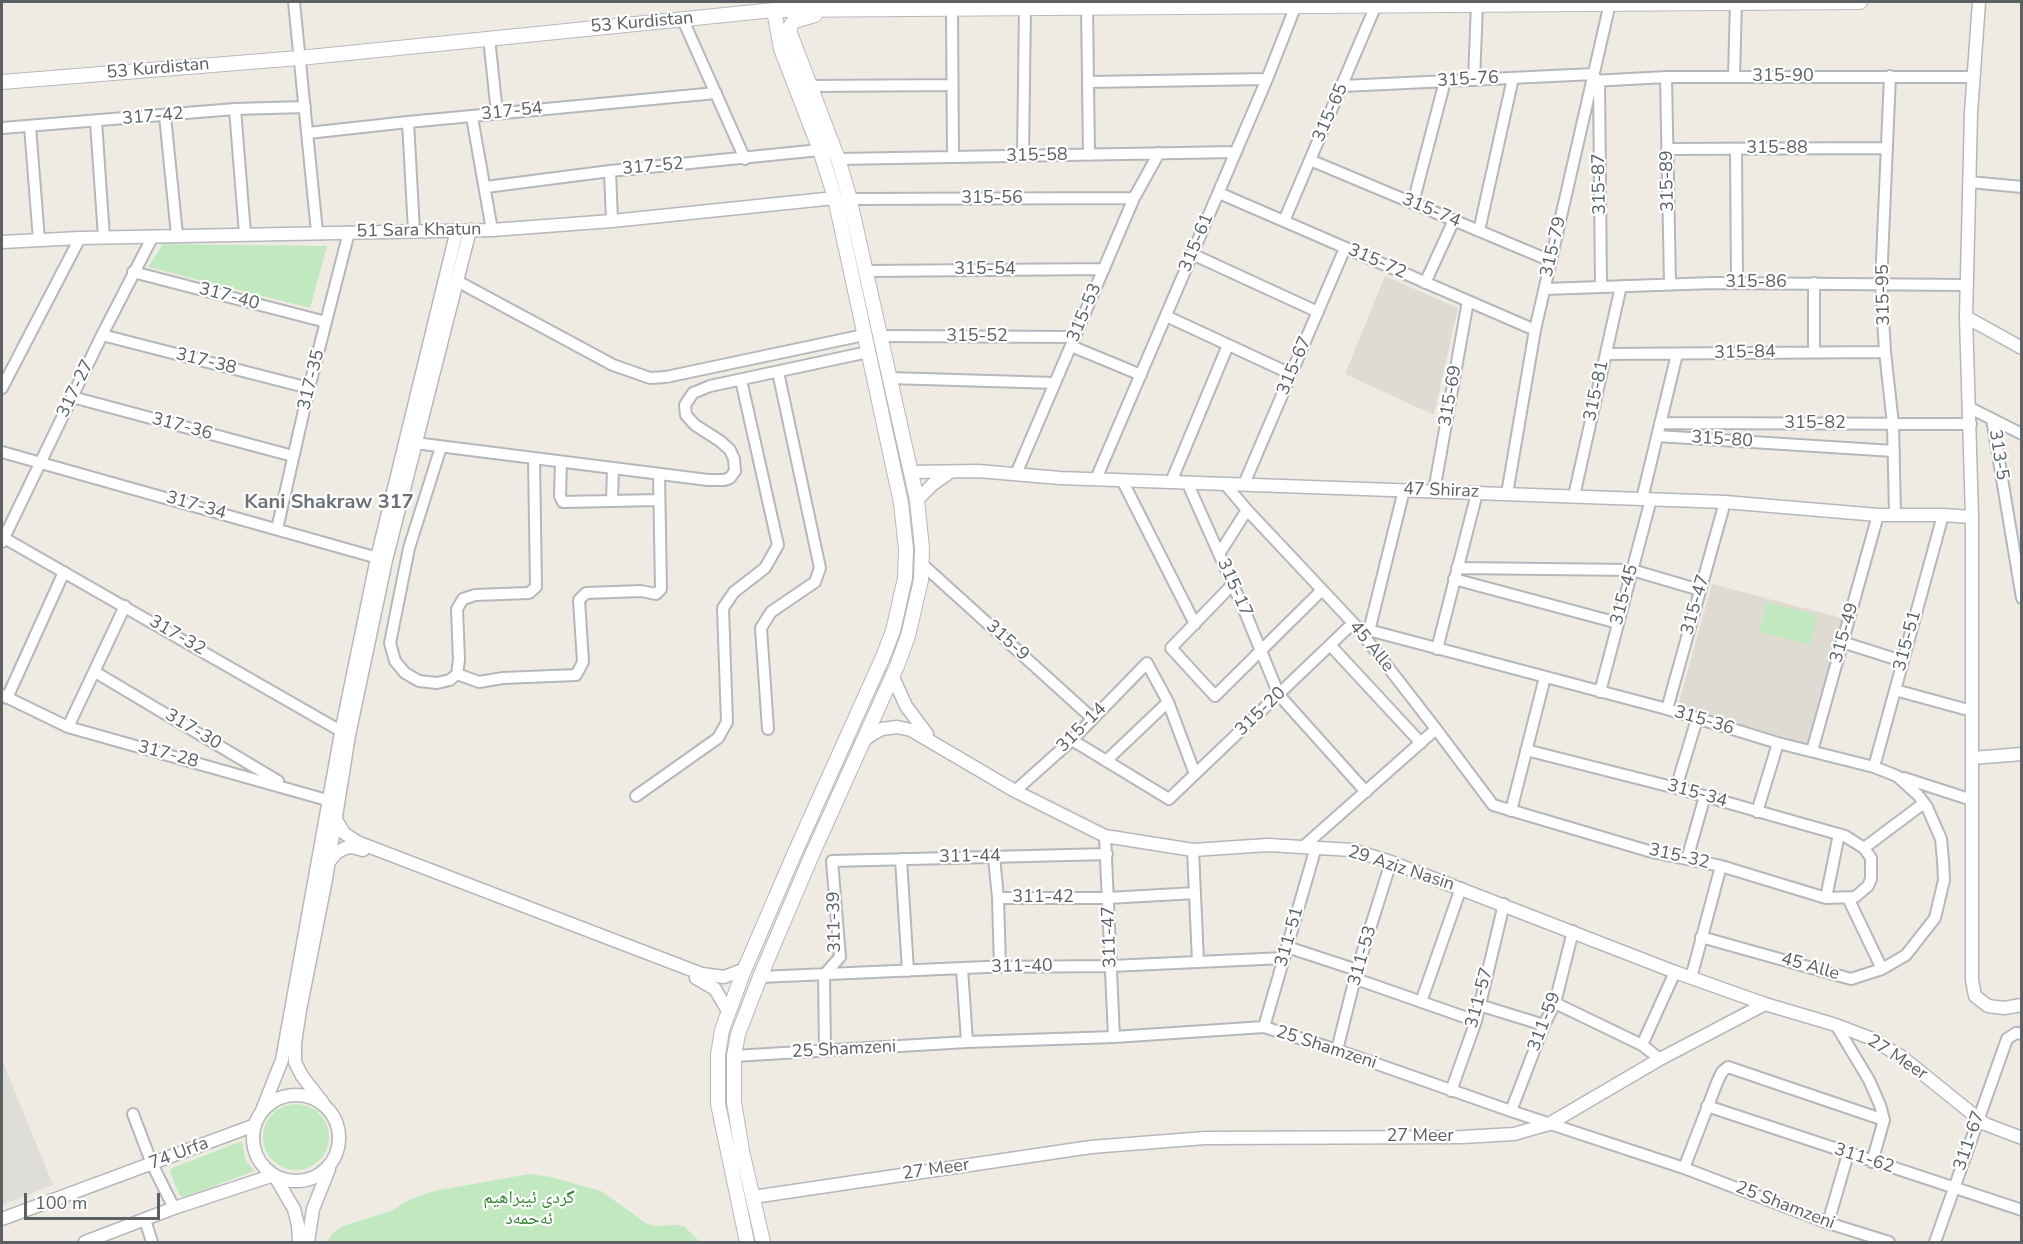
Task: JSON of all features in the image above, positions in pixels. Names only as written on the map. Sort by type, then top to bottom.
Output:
[{"type":"main road","name":"53 Kurdistan","points":[[2,82],[299,58],[774,10],[916,5],[952,8],[1340,3],[1860,2]]},
{"type":"main road","points":[[754,1242],[738,1164],[733,1082],[734,1056],[744,1017],[760,977],[908,636],[921,580],[922,564],[917,500],[850,199],[838,159],[810,86],[788,48],[792,24],[797,19],[827,9]]},
{"type":"main road","points":[[747,1242],[718,1104],[718,1054],[722,1030],[745,969],[796,850],[893,631],[905,578],[906,549],[901,502],[835,198],[774,10]]},
{"type":"main road","points":[[883,424],[899,421]]},
{"type":"main road","points":[[796,850],[811,857]]},
{"type":"main road","points":[[737,1119],[763,1242]]},
{"type":"street","points":[[294,2],[317,232]]},
{"type":"street","points":[[1734,77],[1736,2]]},
{"type":"street","points":[[1979,2],[1973,77],[1966,316],[1972,517],[1973,987],[1975,996],[1988,1006],[2004,1008],[2022,1005]]},
{"type":"street","name":"315-79","points":[[1507,494],[1535,330],[1595,78],[1610,3]]},
{"type":"street","name":"315-65","points":[[1284,221],[1376,4]]},
{"type":"street","points":[[1474,80],[1477,4]]},
{"type":"street","name":"315-61","points":[[1096,479],[1268,79],[1296,5]]},
{"type":"street","points":[[1023,156],[1025,7]]},
{"type":"street","points":[[1087,7],[1089,155]]},
{"type":"street","points":[[952,8],[953,157]]},
{"type":"street","points":[[683,20],[745,159]]},
{"type":"street","points":[[489,38],[497,113]]},
{"type":"street","name":"315-95","points":[[1890,76],[1881,283],[1885,352],[1893,424],[1895,514]]},
{"type":"street","name":"315-90","points":[[1595,78],[1973,77]]},
{"type":"street","points":[[1479,231],[1513,78]]},
{"type":"street","name":"315-76","points":[[1342,86],[1513,78],[1595,78]]},
{"type":"street","name":"315-87","points":[[1595,78],[1601,287]]},
{"type":"street","name":"315-89","points":[[1666,78],[1670,284]]},
{"type":"street","points":[[1089,82],[1268,79]]},
{"type":"street","points":[[1413,203],[1445,81]]},
{"type":"street","points":[[810,86],[952,85]]},
{"type":"street","name":"317-54","points":[[308,134],[497,113],[716,93]]},
{"type":"street","name":"317-42","points":[[2,128],[235,110],[305,107]]},
{"type":"street","points":[[235,110],[245,234]]},
{"type":"street","points":[[165,116],[177,235]]},
{"type":"street","points":[[472,117],[492,230]]},
{"type":"street","points":[[96,122],[104,237]]},
{"type":"street","points":[[408,122],[414,231]]},
{"type":"street","points":[[30,126],[39,240]]},
{"type":"street","name":"315-88","points":[[1667,149],[1887,148]]},
{"type":"street","points":[[1736,149],[1737,283]]},
{"type":"street","name":"317-52","points":[[486,187],[610,171],[820,150]]},
{"type":"street","name":"315-58","points":[[838,159],[1236,152]]},
{"type":"street","name":"315-53","points":[[1016,474],[1134,198],[1159,153]]},
{"type":"street","name":"315-74","points":[[1310,160],[1551,261]]},
{"type":"street","points":[[610,171],[612,221]]},
{"type":"street","points":[[1971,182],[2022,187]]},
{"type":"street","name":"315-72","points":[[1219,193],[1535,330]]},
{"type":"street","name":"51 Sara Khatun","points":[[2,242],[177,235],[492,230],[612,221],[835,198]]},
{"type":"street","name":"315-56","points":[[850,199],[1134,198]]},
{"type":"street","points":[[1425,283],[1454,220]]},
{"type":"street","points":[[411,443],[457,281],[463,230]]},
{"type":"street","points":[[333,1162],[323,1173],[310,1179],[288,1181],[274,1175],[263,1166],[256,1154],[253,1139],[255,1125],[282,1060],[334,802],[345,734],[382,559],[463,230]]},
{"type":"street","name":"317-35","points":[[277,529],[309,388],[349,232]]},
{"type":"street","name":"317-27","points":[[3,541],[102,335],[153,236]]},
{"type":"street","points":[[2,388],[80,238]]},
{"type":"street","name":"315-67","points":[[1244,484],[1345,248]]},
{"type":"street","points":[[1192,255],[1318,312]]},
{"type":"street","name":"315-54","points":[[866,270],[1104,269]]},
{"type":"street","name":"317-40","points":[[133,272],[326,322]]},
{"type":"street","points":[[457,281],[613,365],[650,378],[666,377],[864,335]]},
{"type":"street","name":"315-86","points":[[1545,289],[1737,283],[1967,285]]},
{"type":"street","points":[[1814,283],[1814,352]]},
{"type":"street","name":"315-81","points":[[1574,496],[1621,286]]},
{"type":"street","name":"315-69","points":[[1434,491],[1468,301]]},
{"type":"street","points":[[1166,316],[1291,374]]},
{"type":"street","points":[[1966,316],[2022,348]]},
{"type":"street","name":"317-38","points":[[102,335],[309,388]]},
{"type":"street","name":"315-52","points":[[880,336],[1073,342]]},
{"type":"street","points":[[1073,342],[1141,375]]},
{"type":"street","points":[[1171,482],[1228,345]]},
{"type":"street","points":[[411,443],[708,480],[724,480],[730,478],[736,467],[733,455],[720,441],[690,421],[686,415],[685,405],[693,393],[701,389],[868,352]]},
{"type":"street","name":"315-84","points":[[1606,354],[1885,352]]},
{"type":"street","name":"315-45","points":[[1600,692],[1632,570],[1657,436],[1677,354]]},
{"type":"street","points":[[768,729],[761,628],[771,612],[815,582],[820,568],[778,372]]},
{"type":"street","points":[[890,378],[1055,383]]},
{"type":"street","points":[[636,796],[718,738],[723,730],[727,722],[723,608],[734,592],[765,568],[778,545],[741,380]]},
{"type":"street","name":"317-36","points":[[72,397],[293,456]]},
{"type":"street","points":[[1970,408],[2022,434]]},
{"type":"street","name":"313-5","points":[[1992,418],[2022,598]]},
{"type":"street","name":"315-82","points":[[1660,423],[1971,424]]},
{"type":"street","name":"315-80","points":[[1657,436],[1894,451]]},
{"type":"street","points":[[441,447],[409,548],[390,643],[395,662],[405,673],[419,681],[437,683],[450,680],[457,674],[459,660],[457,609],[463,599],[476,595],[529,593],[536,587],[534,459]]},
{"type":"street","name":"317-34","points":[[2,453],[382,559]]},
{"type":"street","points":[[561,462],[560,496],[564,502],[659,500]]},
{"type":"street","points":[[612,501],[613,468]]},
{"type":"street","name":"47 Shiraz","points":[[910,472],[978,471],[1096,479],[1725,502],[1878,515],[1972,517]]},
{"type":"street","points":[[917,500],[933,484],[951,472]]},
{"type":"street","points":[[457,674],[479,682],[503,678],[576,675],[584,662],[579,600],[586,593],[641,591],[656,594],[661,589],[659,474]]},
{"type":"street","points":[[1122,480],[1195,624]]},
{"type":"street","name":"315-17","points":[[1186,482],[1279,695],[1366,792]]},
{"type":"street","name":"45 Alle","points":[[1225,484],[1321,591],[1355,625],[1492,805],[1511,811]]},
{"type":"street","points":[[1369,631],[1404,490]]},
{"type":"street","points":[[1437,649],[1477,493]]},
{"type":"street","name":"315-47","points":[[1667,709],[1725,502]]},
{"type":"street","points":[[1219,554],[1247,510]]},
{"type":"street","name":"315-49","points":[[1812,751],[1878,515]]},
{"type":"street","name":"315-51","points":[[1874,767],[1943,515]]},
{"type":"street","name":"317-32","points":[[3,541],[125,606],[345,734]]},
{"type":"street","name":"315-9","points":[[922,564],[1092,718]]},
{"type":"street","points":[[1458,568],[1632,570],[1700,590]]},
{"type":"street","points":[[4,696],[64,572]]},
{"type":"street","points":[[1454,579],[1618,623]]},
{"type":"street","points":[[1232,585],[1171,648],[1215,696],[1321,591]]},
{"type":"street","points":[[68,727],[125,606]]},
{"type":"street","name":"315-36","points":[[1355,625],[1369,631],[1667,709],[1778,743],[1874,767],[1896,776],[1909,786],[1924,803],[1941,839],[1944,880],[1935,918]]},
{"type":"street","name":"315-20","points":[[1106,761],[1169,799],[1330,645],[1355,625]]},
{"type":"street","points":[[1842,642],[1902,661]]},
{"type":"street","points":[[1330,645],[1421,743]]},
{"type":"street","name":"315-14","points":[[1015,791],[1072,740],[1147,663],[1168,702]]},
{"type":"street","name":"317-30","points":[[95,672],[291,789]]},
{"type":"street","name":"29 Aziz Nasin","points":[[892,675],[906,706],[918,725],[934,742]]},
{"type":"street","points":[[1511,811],[1545,677]]},
{"type":"street","points":[[1894,690],[1972,711]]},
{"type":"street","name":"317-28","points":[[4,696],[68,727],[334,802]]},
{"type":"street","points":[[1072,740],[1106,761],[1168,702],[1195,774]]},
{"type":"street","points":[[1677,788],[1697,719]]},
{"type":"street","name":"29 Aziz Nasin","points":[[862,742],[875,732],[897,727],[911,730],[1015,791],[1105,836],[1193,850],[1268,846],[1352,850],[1504,904],[1675,972],[1765,1004]]},
{"type":"street","points":[[1310,847],[1366,792],[1436,729]]},
{"type":"street","points":[[1757,812],[1778,743]]},
{"type":"street","name":"315-34","points":[[1526,750],[1677,788],[1839,834],[1864,848]]},
{"type":"street","points":[[1972,758],[2022,754]]},
{"type":"street","points":[[1896,776],[1972,800]]},
{"type":"street","points":[[1687,859],[1705,796]]},
{"type":"street","points":[[308,1242],[313,1209],[339,1149],[339,1127],[333,1114],[322,1103],[299,1071],[294,1054],[300,1010],[336,820],[334,802]]},
{"type":"street","points":[[1882,969],[1848,898],[1855,897],[1862,892],[1872,879],[1871,858],[1864,848],[1924,803]]},
{"type":"street","name":"315-32","points":[[1511,811],[1652,852],[1721,866],[1826,898],[1848,898]]},
{"type":"street","points":[[336,820],[344,833],[357,842],[702,974],[724,977],[745,969]]},
{"type":"street","points":[[1826,898],[1839,834]]},
{"type":"street","name":"311-47","points":[[1105,836],[1114,1037]]},
{"type":"street","points":[[329,863],[336,853],[345,848],[352,847],[362,850],[699,979],[718,993],[728,1011]]},
{"type":"street","name":"311-51","points":[[1264,1028],[1310,847]]},
{"type":"street","points":[[1193,850],[1198,962]]},
{"type":"street","name":"311-44","points":[[832,861],[1107,854]]},
{"type":"street","points":[[994,857],[1000,967]]},
{"type":"street","points":[[901,859],[908,971]]},
{"type":"street","name":"311-39","points":[[825,1051],[824,975],[840,957],[832,861]]},
{"type":"street","name":"311-53","points":[[1337,1050],[1356,975],[1391,862]]},
{"type":"street","points":[[1691,978],[1721,866]]},
{"type":"street","points":[[1421,1002],[1461,888]]},
{"type":"street","name":"311-42","points":[[998,898],[1108,898],[1195,893]]},
{"type":"street","name":"311-57","points":[[1451,1091],[1476,1021],[1504,904]]},
{"type":"street","name":"45 Alle","points":[[1701,937],[1851,978],[1882,969],[1906,955],[1935,918]]},
{"type":"street","name":"311-59","points":[[1511,1112],[1544,1025],[1555,1003],[1573,931]]},
{"type":"street","points":[[1285,952],[1356,975],[1421,1002],[1476,1021]]},
{"type":"street","name":"311-40","points":[[760,977],[962,968],[1198,962],[1285,952]]},
{"type":"street","points":[[962,968],[967,1042]]},
{"type":"street","points":[[1642,1045],[1675,972]]},
{"type":"street","points":[[1555,1003],[1642,1045],[1660,1059]]},
{"type":"street","name":"27 Meer","points":[[753,1197],[1091,1147],[1205,1138],[1472,1137],[1515,1134],[1549,1124],[1660,1059],[1765,1004],[1836,1025],[1870,1038],[1902,1057],[1985,1124],[2022,1138]]},
{"type":"street","points":[[1479,1005],[1544,1025]]},
{"type":"street","points":[[1836,1025],[1869,1080],[1884,1120],[1872,1162]]},
{"type":"street","name":"25 Shamzeni","points":[[734,1056],[1264,1028],[1337,1050],[1511,1112],[1684,1168],[1828,1223],[1889,1242]]},
{"type":"street","name":"311-67","points":[[1935,1242],[2007,1039],[2016,1033],[2022,1034]]},
{"type":"street","points":[[1684,1168],[1707,1106],[1722,1072],[1728,1067],[1884,1120]]},
{"type":"street","points":[[261,1113],[270,1103],[290,1095],[310,1097],[322,1103]]},
{"type":"street","name":"311-62","points":[[1707,1106],[2022,1210]]},
{"type":"street","points":[[133,1114],[174,1208]]},
{"type":"street","name":"74 Urfa","points":[[2,1219],[255,1125]]},
{"type":"street","points":[[1828,1223],[1848,1154]]},
{"type":"street","points":[[85,1242],[174,1208],[274,1175]]},
{"type":"street","points":[[274,1175],[294,1209],[299,1242]]},
{"type":"street","points":[[145,1220],[152,1242]]},
{"type":"shaded area","points":[[1385,276],[1458,308],[1434,415],[1345,374]]},
{"type":"shaded area","points":[[1712,584],[1842,618],[1808,744],[1678,706]]},
{"type":"shaded area","points":[[2,1060],[53,1185],[2,1205]]},
{"type":"green space","points":[[163,244],[327,246],[310,308],[148,267]]},
{"type":"green space","points":[[1766,602],[1817,615],[1810,645],[1760,632]]},
{"type":"green space","points":[[296,1104],[308,1107],[319,1114],[326,1125],[329,1137],[326,1149],[319,1160],[308,1167],[296,1170],[284,1167],[273,1160],[266,1149],[263,1137],[266,1125],[273,1114],[284,1107]]},
{"type":"green space","points":[[242,1141],[245,1159],[254,1171],[188,1196],[183,1197],[179,1194],[170,1172],[172,1168]]},
{"type":"green space","name":"گردی ئیبراھیم ئەحمەد","points":[[529,1174],[551,1177],[601,1191],[647,1224],[685,1227],[700,1242],[327,1242],[333,1233],[343,1226],[391,1211],[411,1199],[434,1191]]},
{"type":"district","name":"Kani Shakraw 317","points":[[329,503]]}]
